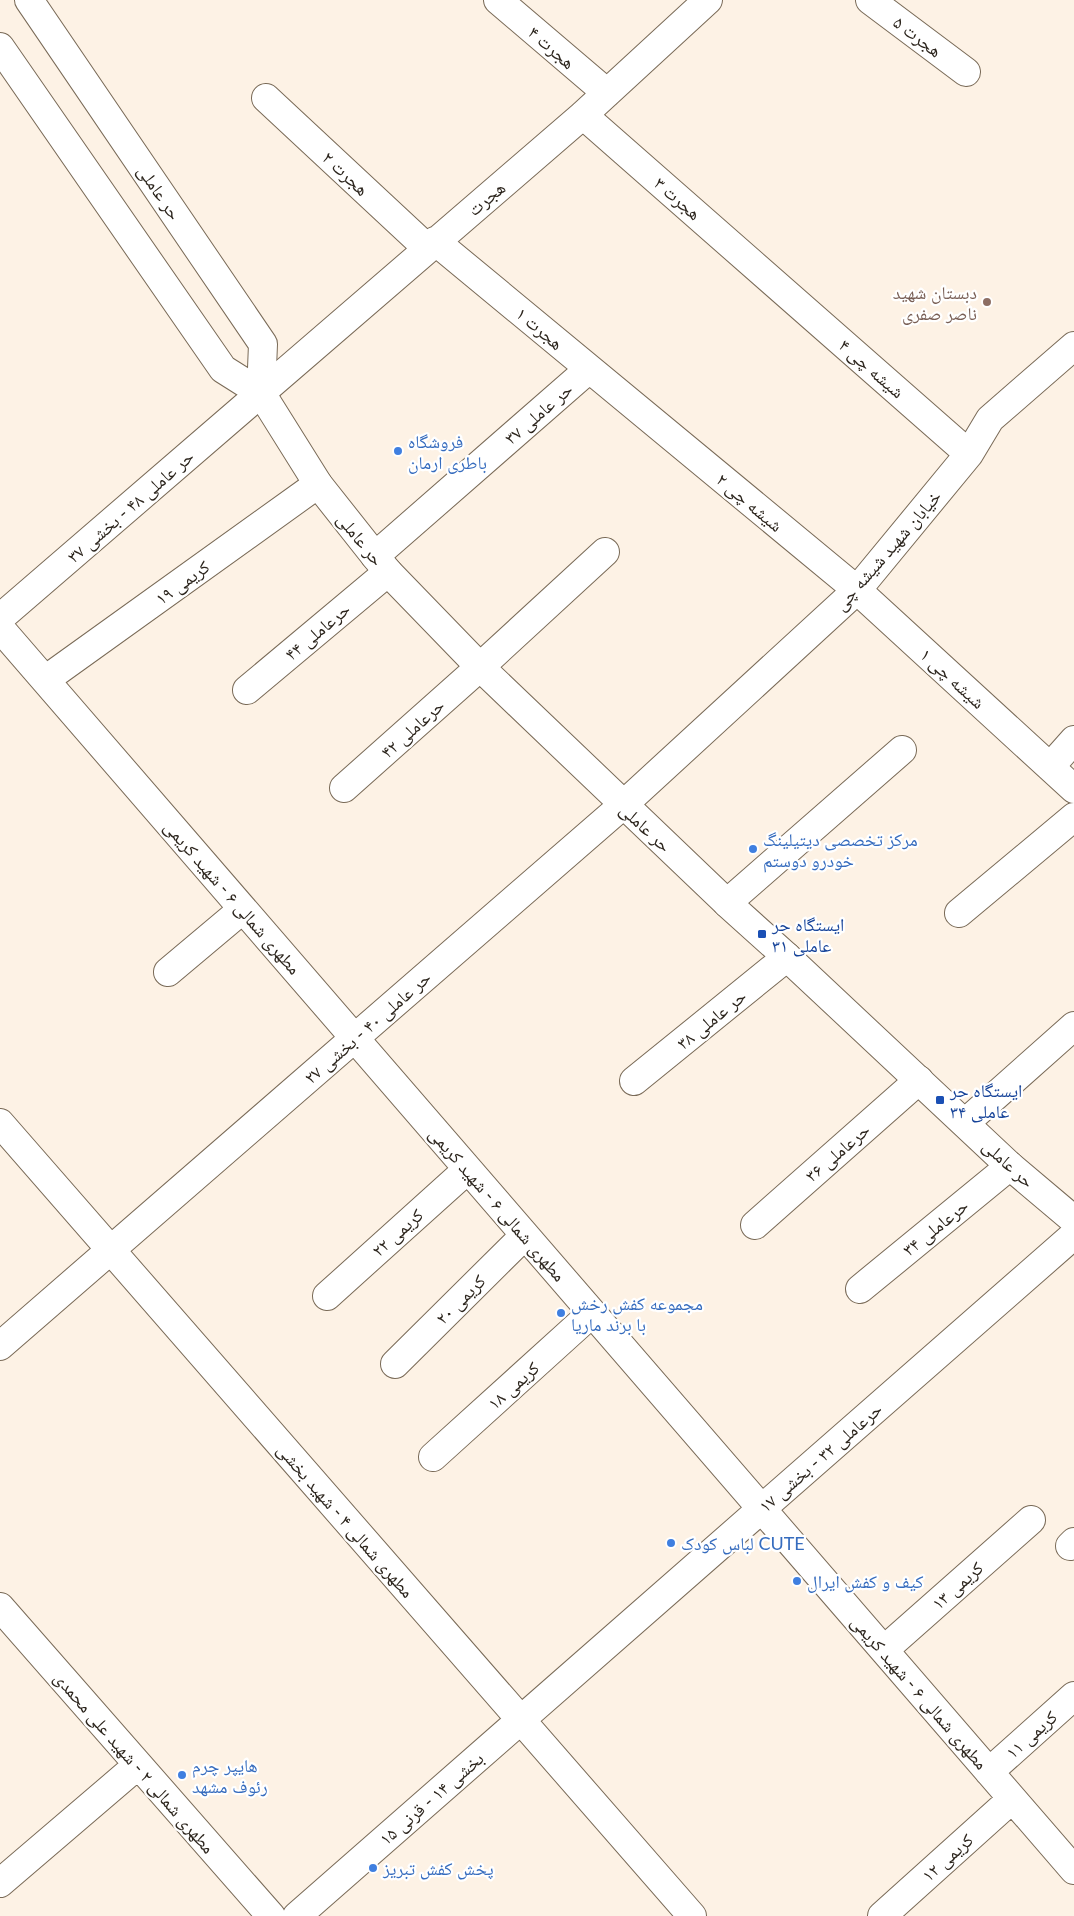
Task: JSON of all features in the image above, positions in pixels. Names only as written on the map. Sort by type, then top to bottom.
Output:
[{"type":"street","name":"هجرت ۴","points":[[498,0],[607,93]]},
{"type":"street","name":"هجرت","points":[[260,393],[583,115],[708,0]]},
{"type":"street","name":"هجرت ۵","points":[[870,0],[966,72]]},
{"type":"street","name":"حر عاملی","points":[[36,5],[264,344],[260,393]]},
{"type":"street","name":"حر عاملی","points":[[0,47],[223,370],[260,393],[318,484],[381,564],[480,667],[727,904],[787,957],[1010,1166],[1074,1220]]},
{"type":"street","name":"هجرت ۲","points":[[266,98],[431,245]]},
{"type":"street","name":"هجرت ۳","points":[[583,115],[774,282]]},
{"type":"street","name":"هجرت ۱","points":[[431,245],[644,414]]},
{"type":"street","name":"شیشه چی ۴","points":[[774,282],[970,454]]},
{"type":"street","name":"خیابان شهید شیشه چی","points":[[623,805],[857,590],[970,454],[990,419],[1074,346]]},
{"type":"street","name":"حر عاملی ۳۷","points":[[381,564],[589,369]]},
{"type":"street","name":"حر عاملی ۴۸ - بخشی ۳۷","points":[[0,618],[260,393]]},
{"type":"street","name":"شیشه چی ۲","points":[[644,414],[857,590]]},
{"type":"street","name":"کریمی ۱۹","points":[[45,680],[318,484]]},
{"type":"street","name":"حرعاملی ۴۲","points":[[344,788],[605,552]]},
{"type":"street","name":"حرعاملی ۴۴","points":[[247,690],[381,564]]},
{"type":"street","name":"شیشه چی ۱","points":[[857,590],[1074,789]]},
{"type":"street","name":"مطهری شمالی ۶ - شهید کریمی","points":[[0,628],[1074,1870]]},
{"type":"street","points":[[1050,767],[1074,740]]},
{"type":"street","points":[[727,904],[902,750]]},
{"type":"street","name":"حر عاملی ۴۰ - بخشی ۲۷","points":[[0,1346],[623,805]]},
{"type":"street","points":[[959,913],[1074,817]]},
{"type":"street","points":[[168,972],[243,909]]},
{"type":"street","name":"حر عاملی ۳۸","points":[[634,1081],[787,957]]},
{"type":"street","points":[[965,1123],[1074,1026]]},
{"type":"street","name":"حرعاملی ۳۶","points":[[755,1225],[919,1080]]},
{"type":"street","name":"مطهری شمالی ۴ - شهید بخشی","points":[[0,1123],[692,1916]]},
{"type":"street","name":"حرعاملی ۳۴","points":[[860,1289],[1010,1166]]},
{"type":"street","name":"کریمی ۲۲","points":[[327,1296],[468,1169]]},
{"type":"street","name":"حرعاملی ۳۲ - بخشی ۱۷","points":[[521,1720],[1074,1234]]},
{"type":"street","name":"کریمی ۲۰","points":[[395,1364],[525,1235]]},
{"type":"street","name":"کریمی ۱۸","points":[[433,1457],[592,1313]]},
{"type":"street","name":"کریمی ۱۳","points":[[884,1650],[1031,1520]]},
{"type":"street","name":"مطهری شمالی ۲ - شهید علی محمدی","points":[[4,1620],[138,1765],[271,1916]]},
{"type":"street","name":"کریمی ۱۱","points":[[989,1772],[1074,1696]]},
{"type":"street","name":"بخشی ۱۴ - قرنی ۱۵","points":[[297,1916],[521,1720]]},
{"type":"street","points":[[0,1884],[138,1765]]},
{"type":"street","name":"کریمی ۱۲","points":[[882,1916],[1012,1799]]},
{"type":"place","name":"دبستان شهید ناصر صفری","points":[[987,302]]},
{"type":"place","name":"فروشگاه باطری ارمان","points":[[398,451]]},
{"type":"place","name":"مرکز تخصصی دیتیلینگ خودرو دوستم","points":[[753,849]]},
{"type":"place","name":"ایستگاه حر عاملی ۳۱","points":[[762,934]]},
{"type":"place","name":"ایستگاه حر عاملی ۳۴","points":[[940,1100]]},
{"type":"place","name":"مجموعه کفش رخش با برند ماریا","points":[[561,1313]]},
{"type":"place","name":"لباس کودک CUTE","points":[[671,1543]]},
{"type":"place","name":"کیف و کفش ایرال","points":[[797,1581]]},
{"type":"place","name":"هایپر چرم رئوف مشهد","points":[[182,1775]]},
{"type":"place","name":"پخش کفش تبریز","points":[[373,1868]]}]
